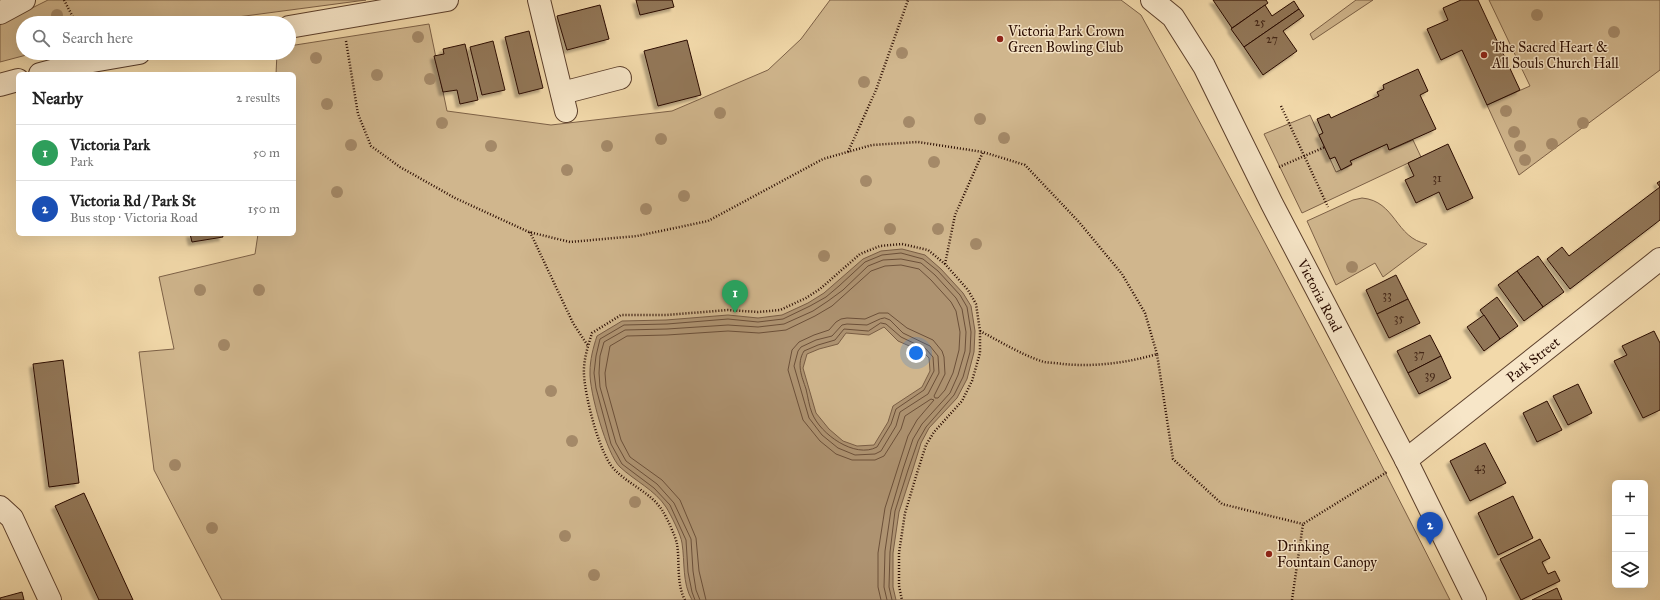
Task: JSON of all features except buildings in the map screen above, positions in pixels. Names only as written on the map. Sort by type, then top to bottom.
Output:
[{"type":"street","points":[[0,13],[24,0]]},
{"type":"street","points":[[296,27],[447,0]]},
{"type":"street","points":[[539,0],[564,102],[620,78]]},
{"type":"street","name":"Victoria Road","points":[[1152,0],[1173,17],[1204,66],[1336,328],[1406,460],[1475,600]]},
{"type":"street","points":[[47,72],[98,60]]},
{"type":"street","points":[[0,85],[16,81]]},
{"type":"street","name":"Park Street","points":[[1406,460],[1660,259]]},
{"type":"street","points":[[0,508],[12,518],[50,600]]},
{"type":"path","points":[[64,0],[72,16]]},
{"type":"path","points":[[848,152],[876,90],[908,0]]},
{"type":"path","points":[[343,18],[358,114],[371,146],[400,166],[455,198],[529,232],[570,242],[637,236],[708,220],[823,159],[872,145],[918,142],[982,152],[1025,165],[1079,222],[1122,274],[1142,306],[1157,354],[1173,459],[1222,504],[1303,524],[1406,460]]},
{"type":"path","points":[[1281,106],[1328,207]]},
{"type":"path","points":[[1259,177],[1325,147]]},
{"type":"path","points":[[945,264],[955,216],[982,152]]},
{"type":"path","points":[[529,232],[573,323],[588,346]]},
{"type":"path","points":[[685,600],[682,595],[677,543],[662,510],[648,495],[614,470],[602,448],[586,390],[584,373],[588,346],[592,333],[621,316],[666,315],[728,310],[758,312],[780,310],[806,298],[820,289],[860,254],[880,246],[902,244],[928,250],[945,264],[968,290],[976,304],[980,331],[980,353],[972,381],[962,401],[934,432],[926,445],[905,513],[899,553],[899,586],[902,600]]},
{"type":"path","points":[[980,331],[1008,346],[1045,362],[1075,365],[1114,363],[1141,359],[1157,354]]},
{"type":"path","points":[[1292,600],[1303,524]]},
{"type":"shaded area","points":[[48,0],[366,0],[245,16],[16,16]]},
{"type":"shaded area","points":[[830,0],[1121,0],[1141,15],[1298,306],[1450,600],[222,600],[154,470],[139,352],[174,349],[159,277],[255,254],[258,236],[296,236],[296,72],[276,72],[277,60],[296,60],[296,45],[429,24],[447,111],[551,125],[672,111],[768,70],[801,39]]},
{"type":"shaded area","points":[[1356,0],[1373,0],[1313,40],[1310,34]]},
{"type":"shaded area","points":[[1489,0],[1660,0],[1660,70],[1519,175],[1487,105],[1530,86]]},
{"type":"shaded area","points":[[16,16],[16,58],[0,62],[0,24]]},
{"type":"shaded area","points":[[1310,115],[1336,172],[1352,165],[1350,161],[1387,144],[1390,150],[1413,140],[1421,157],[1302,213],[1264,134]]},
{"type":"shaded area","points":[[1362,198],[1373,201],[1382,206],[1389,212],[1408,235],[1427,244],[1383,277],[1375,263],[1336,285],[1307,221],[1353,200]]},
{"type":"water","points":[[902,249],[925,255],[941,269],[963,293],[971,306],[975,331],[974,352],[967,379],[957,398],[929,428],[921,443],[899,512],[893,553],[893,587],[896,600],[692,600],[685,580],[681,539],[666,507],[651,491],[620,467],[610,450],[605,437],[590,381],[591,358],[597,336],[622,321],[666,320],[728,315],[758,318],[782,315],[808,303],[824,293],[863,259],[881,251]],"holes":[[[884,327],[898,341],[923,352],[929,358],[930,371],[922,387],[893,406],[888,422],[874,445],[857,446],[843,441],[829,429],[816,413],[803,368],[807,354],[838,344],[846,333],[869,335]]]},
{"type":"place","name":"Victoria Park Crown Green Bowling Club","points":[[1000,39]]},
{"type":"place","name":"The Sacred Heart & All Souls Church Hall","points":[[1484,55]]},
{"type":"place","name":"Victoria Park","points":[[735,313]]},
{"type":"place","name":"Victoria Rd / Park St","points":[[1430,545]]},
{"type":"place","name":"Drinking Fountain Canopy","points":[[1269,554]]}]
